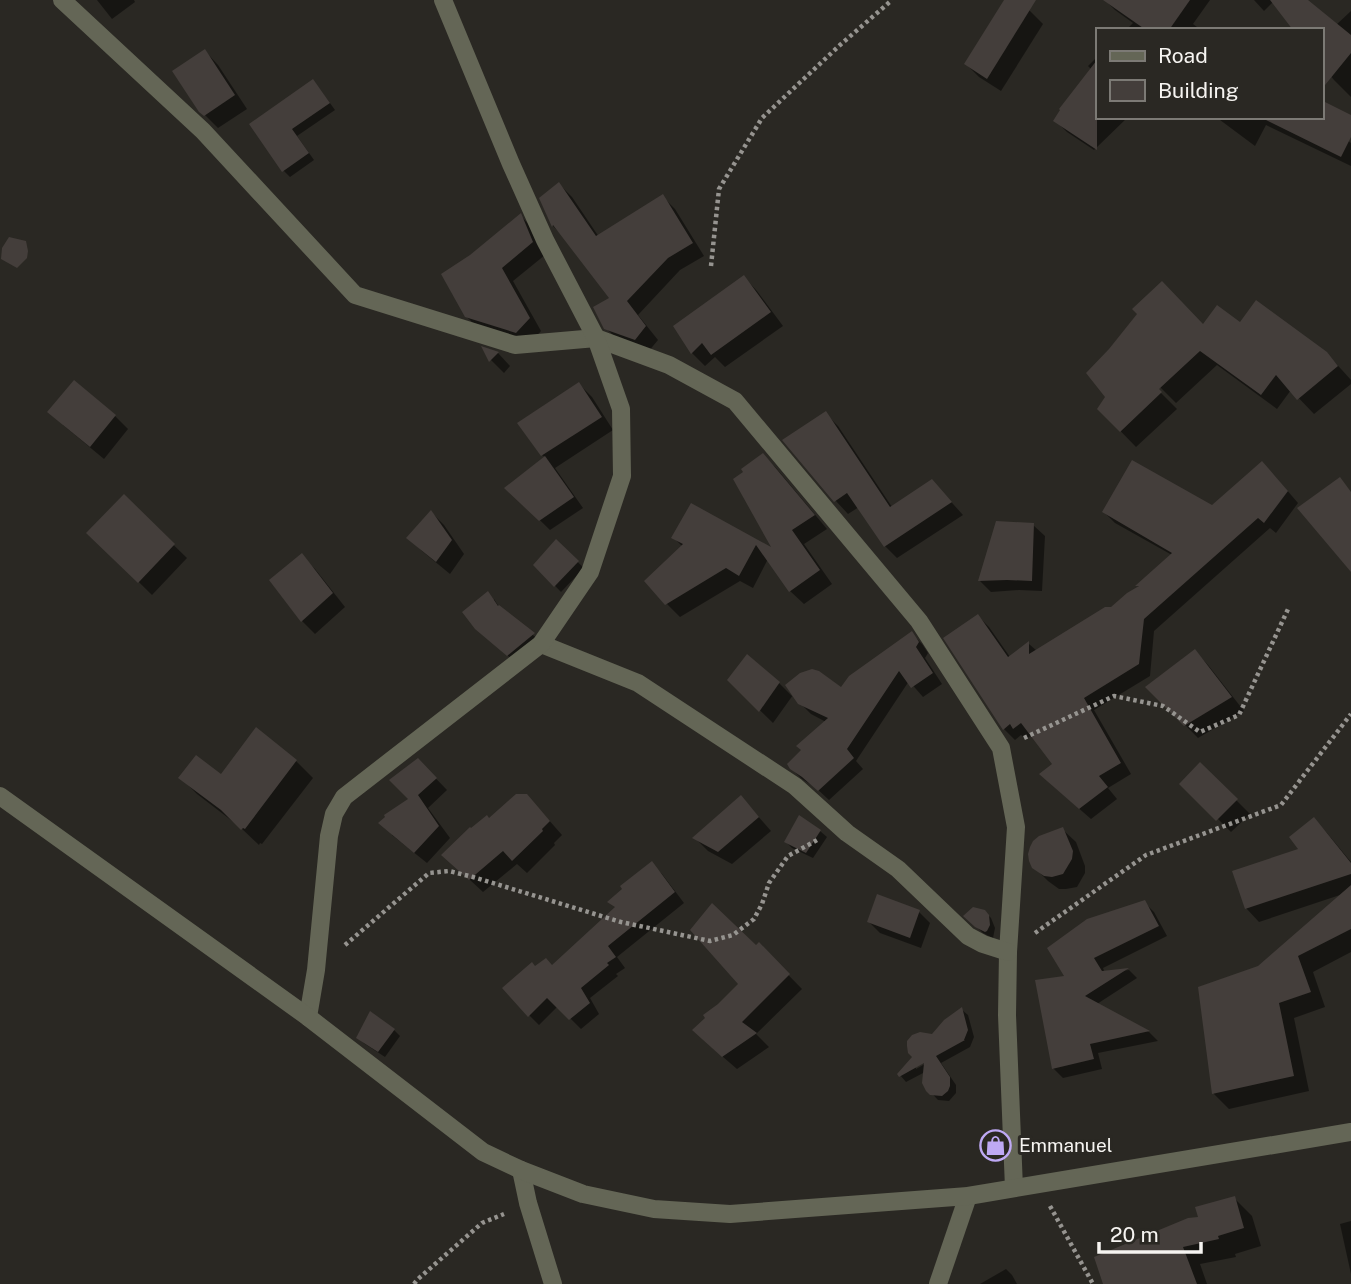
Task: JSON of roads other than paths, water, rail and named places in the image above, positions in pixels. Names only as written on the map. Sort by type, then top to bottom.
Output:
[{"type":"street","points":[[62,0],[203,131],[355,295],[515,345],[596,338],[669,365],[735,401],[919,621],[1001,748],[1016,827],[1007,1015],[1014,1188]]},
{"type":"street","points":[[308,1017],[316,970],[329,836],[334,814],[344,797],[541,644],[590,572],[622,476],[621,409],[596,338],[545,240],[443,0]]},
{"type":"street","points":[[541,644],[638,683],[795,786],[847,833],[898,869],[968,936],[1008,952]]},
{"type":"street","points":[[0,796],[308,1017],[483,1152],[583,1194],[654,1209],[730,1214],[968,1196],[1351,1132]]},
{"type":"street","points":[[521,1170],[528,1203],[553,1284]]},
{"type":"street","points":[[938,1284],[968,1196]]},
{"type":"place","name":"Emmanuel","points":[[996,1145]]}]
